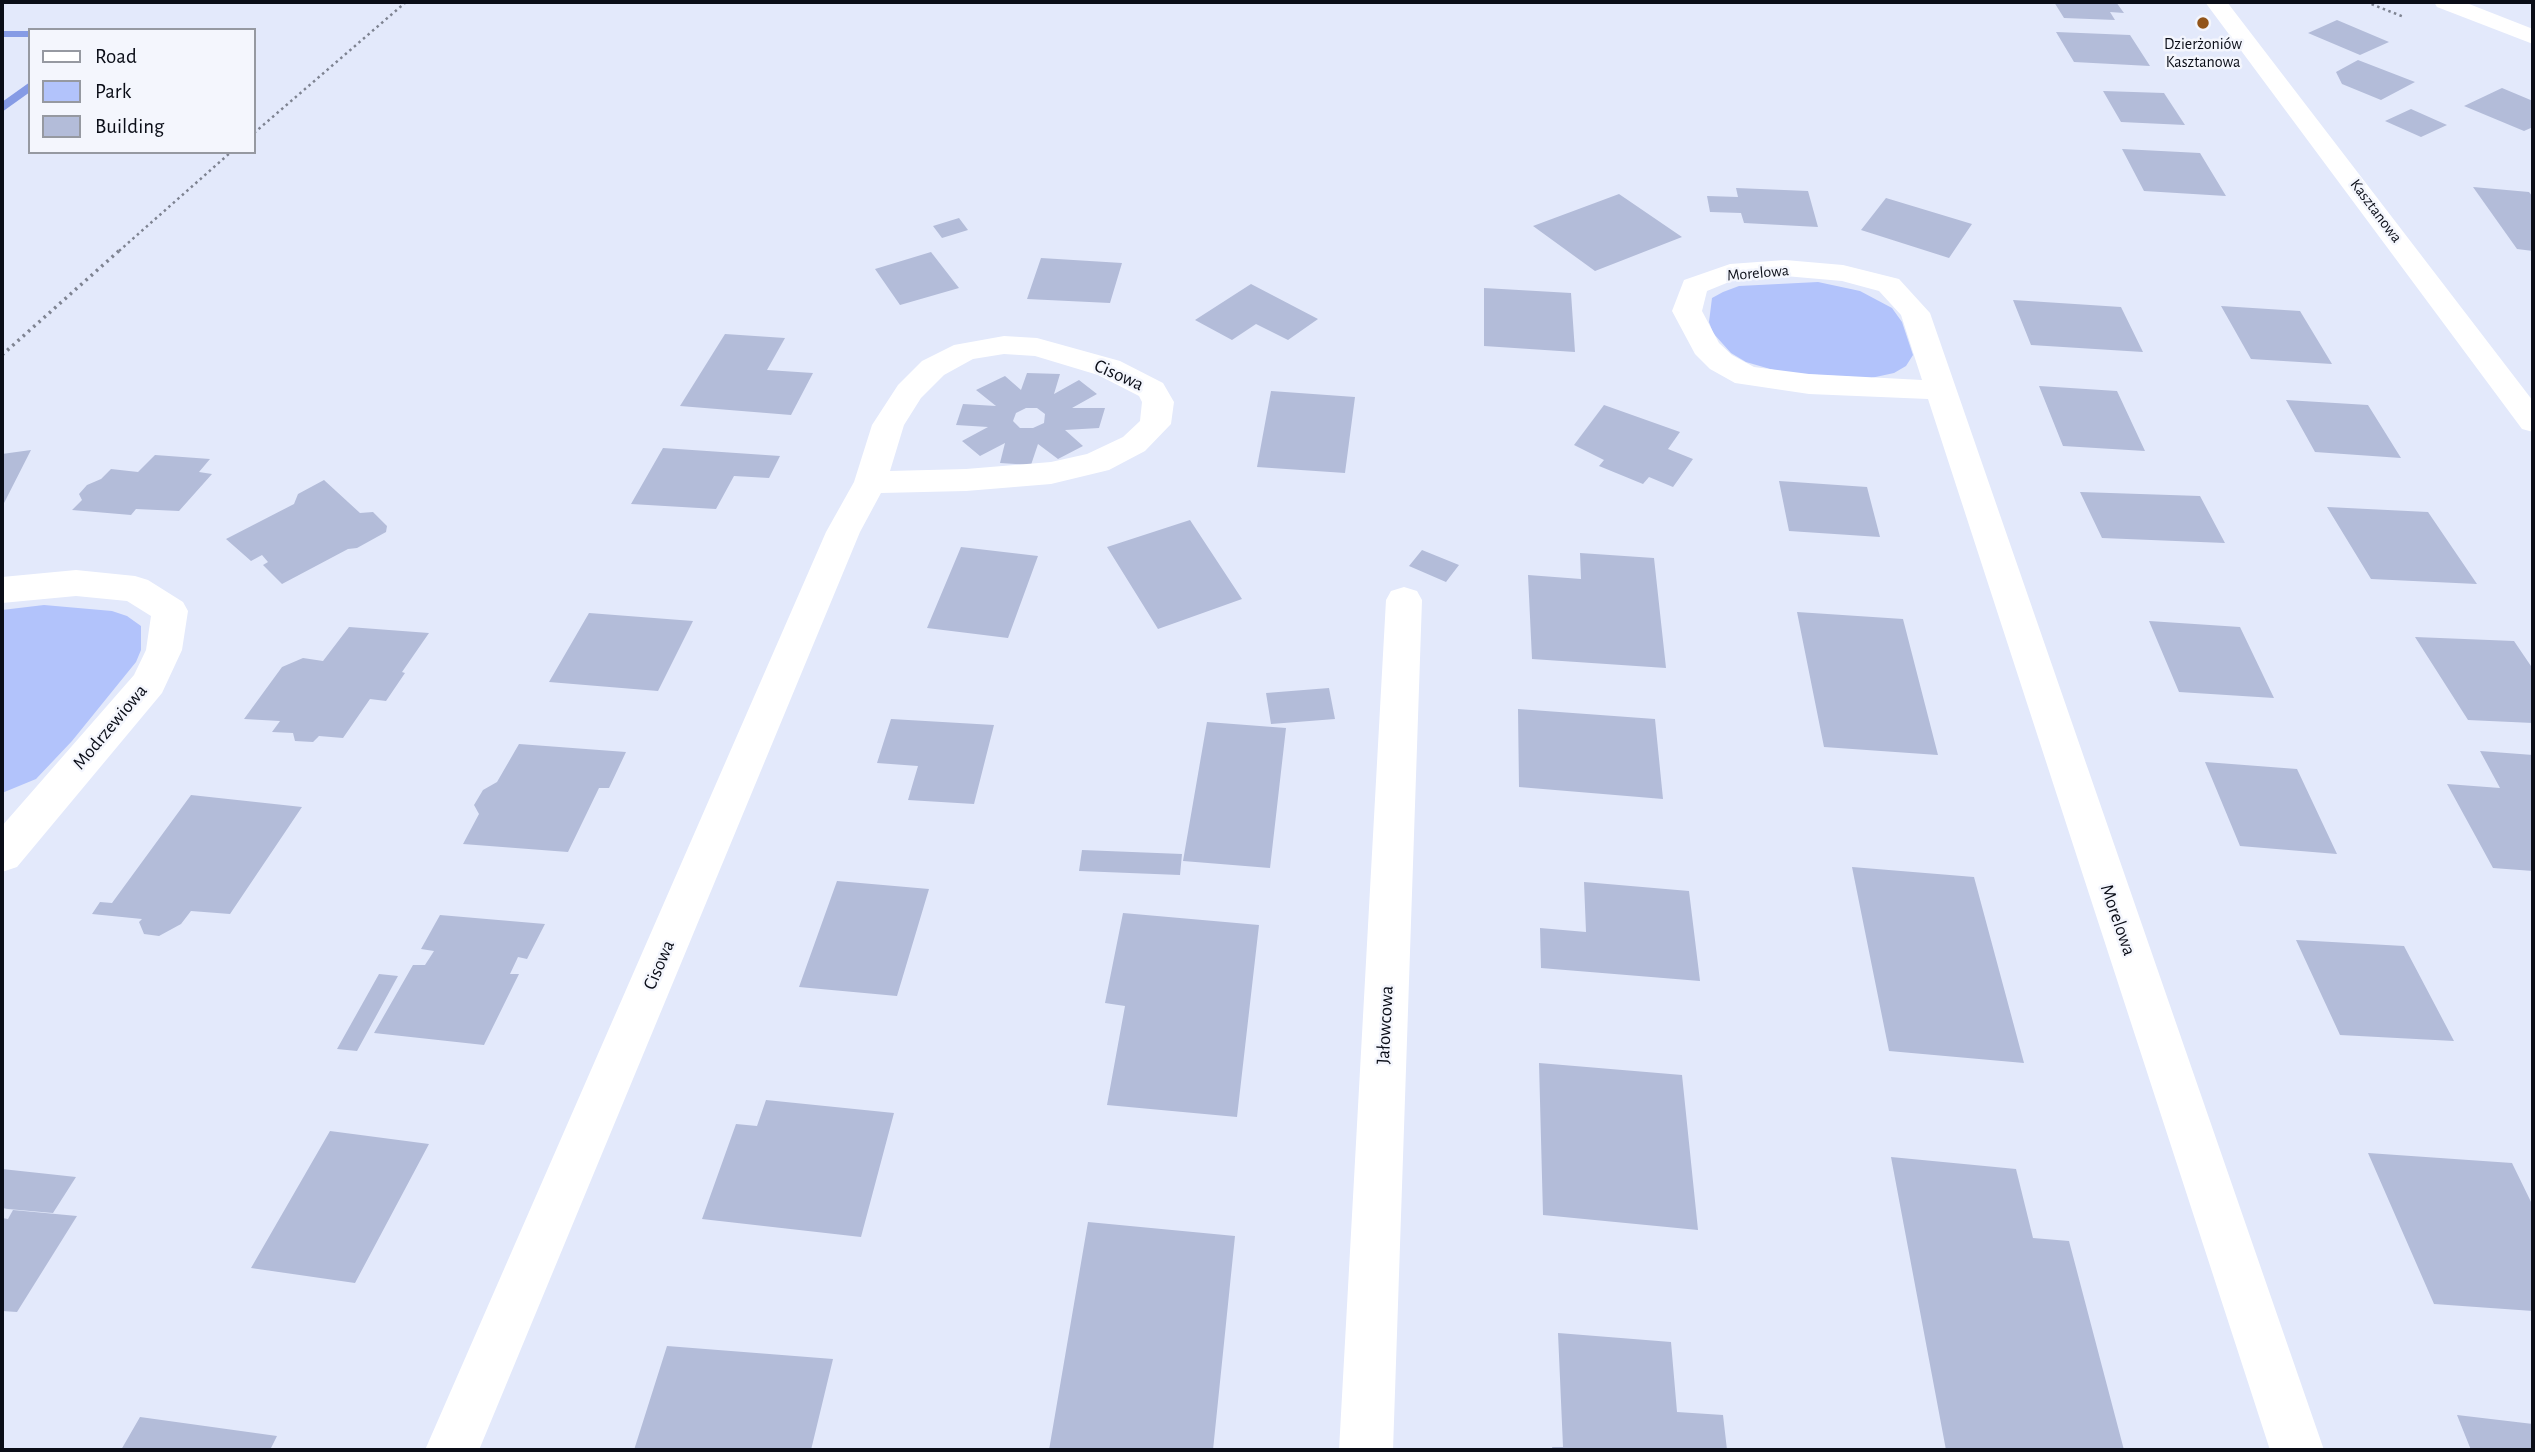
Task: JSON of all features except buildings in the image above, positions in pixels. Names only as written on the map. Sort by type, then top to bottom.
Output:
[{"type":"street","name":"Kasztanowa","points":[[2216,2],[2533,422]]},
{"type":"street","points":[[2445,2],[2533,37]]},
{"type":"street","name":"Morelowa","points":[[1941,390],[1809,384],[1746,376],[1721,362],[1706,348],[1687,311],[1694,286],[1731,272],[1785,268],[1843,273],[1889,285],[1915,313],[1941,390],[2297,1450]]},
{"type":"street","name":"Cisowa","points":[[452,1450],[843,532],[870,482],[888,425],[909,392],[933,368],[965,351],[1004,345],[1037,347],[1109,368],[1152,390],[1158,402],[1155,424],[1133,444],[1097,461],[1051,473],[966,480],[870,482]]},
{"type":"street","name":"Modrzewiowa","points":[[2,590],[76,583],[135,589],[170,611],[164,650],[149,683],[7,841]]},
{"type":"street","name":"Jałowcowa","points":[[1366,1450],[1404,600]]},
{"type":"path","points":[[256,130],[406,2]]},
{"type":"path","points":[[2,355],[230,154]]},
{"type":"green space","points":[[1818,282],[1860,291],[1892,308],[1902,322],[1913,355],[1906,366],[1894,373],[1871,378],[1784,373],[1746,362],[1731,353],[1713,333],[1709,322],[1712,298],[1723,292],[1739,286]]},
{"type":"green space","points":[[44,605],[112,611],[127,616],[141,626],[141,650],[136,662],[72,741],[36,779],[2,793],[2,610]]},
{"type":"waterway","points":[[2,34],[28,34]]},
{"type":"waterway","points":[[2,108],[28,88]]},
{"type":"place","name":"Dzierżoniów Kasztanowa","points":[[2203,23]]}]
